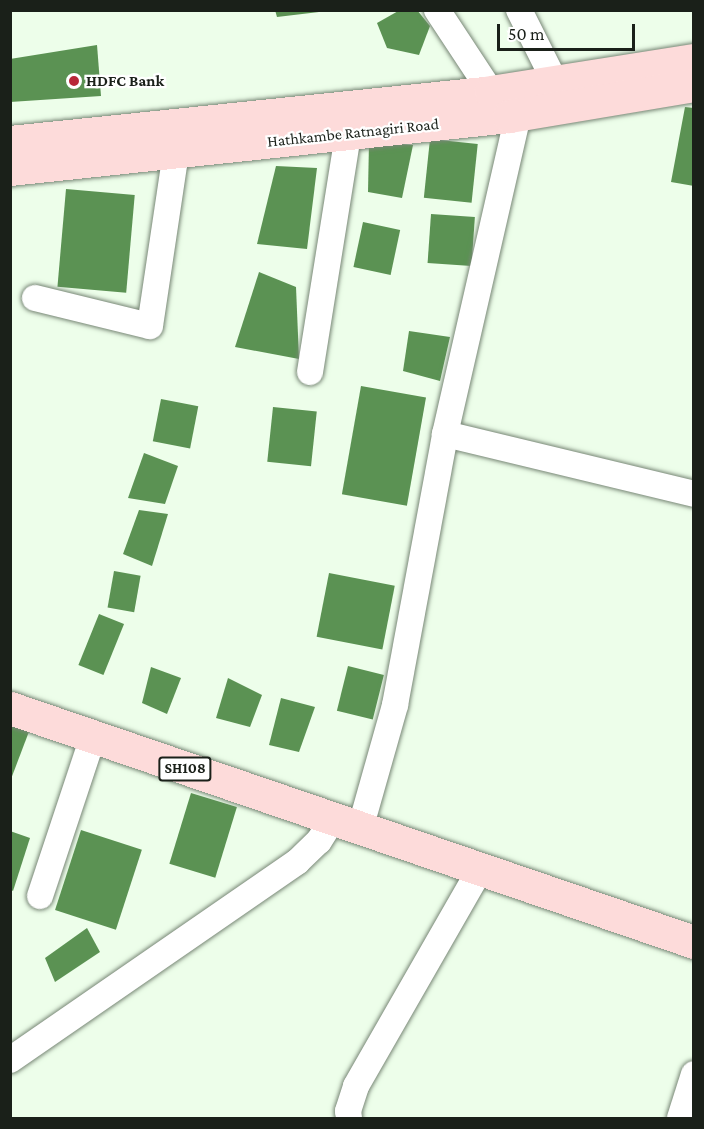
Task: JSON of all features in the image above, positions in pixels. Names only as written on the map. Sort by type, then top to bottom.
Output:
[{"type":"main road","points":[[10,142],[491,92],[693,60]]},
{"type":"main road","name":"Hathkambe Ratnagiri Road","points":[[10,169],[518,114],[693,85]]},
{"type":"main road","points":[[10,686],[353,819],[693,920]]},
{"type":"main road","name":"SH108","points":[[10,708],[93,737],[353,819],[481,868],[693,942]]},
{"type":"street","points":[[437,10],[491,92]]},
{"type":"street","points":[[519,10],[555,82]]},
{"type":"street","points":[[10,1060],[297,862],[319,841],[353,819],[395,705],[445,434],[518,114]]},
{"type":"street","points":[[310,372],[348,134]]},
{"type":"street","points":[[35,298],[150,326],[176,152]]},
{"type":"street","points":[[445,434],[693,494]]},
{"type":"street","points":[[40,896],[93,737]]},
{"type":"street","points":[[349,1119],[348,1112],[356,1086],[481,868]]},
{"type":"street","points":[[680,1119],[693,1074]]},
{"type":"building","points":[[275,10],[319,10],[319,12],[277,17]]},
{"type":"building","points":[[400,10],[417,10],[430,26],[419,55],[387,48],[377,23]]},
{"type":"building","points":[[97,45],[101,96],[10,102],[10,59]]},
{"type":"building","points":[[685,107],[694,108],[694,186],[671,182]]},
{"type":"building","points":[[430,139],[478,144],[472,203],[424,198]]},
{"type":"building","points":[[369,142],[413,145],[402,198],[368,192]]},
{"type":"building","points":[[276,166],[317,168],[307,249],[257,244]]},
{"type":"building","points":[[66,189],[135,195],[126,293],[57,287]]},
{"type":"building","points":[[431,214],[475,217],[471,266],[428,263]]},
{"type":"building","points":[[363,222],[400,230],[391,275],[353,267]]},
{"type":"building","points":[[259,272],[296,287],[299,359],[235,347]]},
{"type":"building","points":[[409,331],[450,337],[440,381],[403,371]]},
{"type":"building","points":[[361,386],[426,397],[407,506],[342,494]]},
{"type":"building","points":[[161,399],[198,406],[190,448],[153,441]]},
{"type":"building","points":[[273,407],[317,412],[311,466],[267,462]]},
{"type":"building","points":[[144,453],[178,466],[165,504],[128,498]]},
{"type":"building","points":[[139,510],[168,514],[152,566],[123,554]]},
{"type":"building","points":[[114,571],[141,576],[134,612],[108,607]]},
{"type":"building","points":[[329,573],[395,586],[382,650],[317,637]]},
{"type":"building","points":[[99,614],[124,624],[103,675],[78,665]]},
{"type":"building","points":[[348,666],[384,675],[373,720],[337,711]]},
{"type":"building","points":[[151,667],[181,678],[167,714],[142,703]]},
{"type":"building","points":[[228,678],[262,695],[250,727],[216,718]]},
{"type":"building","points":[[281,698],[315,707],[299,752],[269,745]]},
{"type":"building","points":[[10,713],[33,721],[11,779],[10,779]]},
{"type":"building","points":[[191,793],[237,807],[215,878],[169,864]]},
{"type":"building","points":[[81,830],[142,850],[116,930],[55,910]]},
{"type":"building","points":[[10,831],[30,838],[13,891],[10,889]]},
{"type":"building","points":[[87,928],[100,952],[55,982],[45,958]]},
{"type":"place","name":"HDFC Bank","points":[[74,81]]}]
